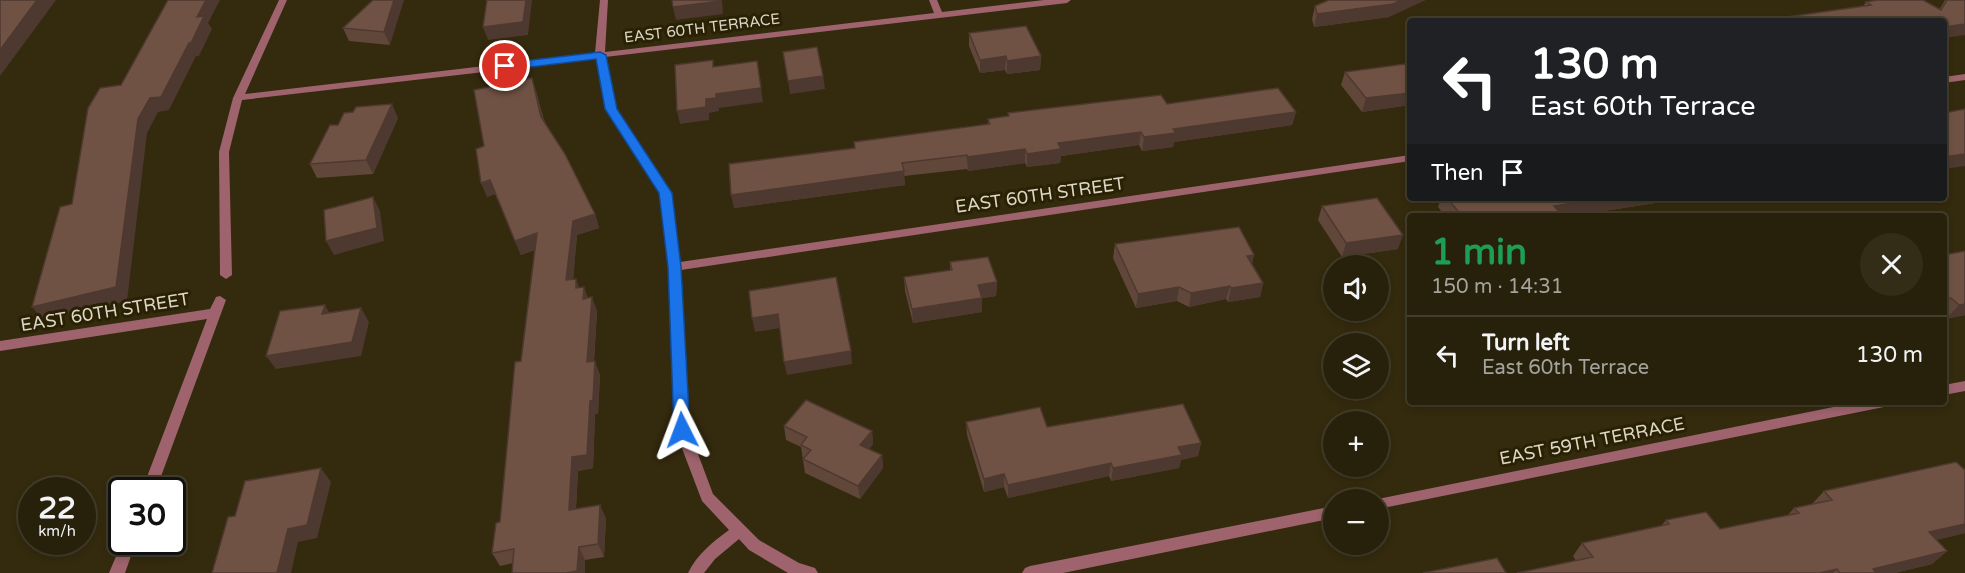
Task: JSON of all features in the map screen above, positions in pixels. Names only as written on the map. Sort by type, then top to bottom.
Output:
[{"type":"street","points":[[226,275],[224,152],[238,98],[284,0]]},
{"type":"street","points":[[604,0],[600,55],[611,109],[666,193],[675,267],[682,430],[707,496],[754,545],[799,572]]},
{"type":"street","points":[[933,0],[939,15]]},
{"type":"street","points":[[988,4],[1067,0]]},
{"type":"street","name":"EAST 60TH TERRACE","points":[[238,98],[939,15],[988,4]]},
{"type":"street","points":[[1947,80],[1965,77]]},
{"type":"street","name":"EAST 60TH STREET","points":[[675,267],[1407,158]]},
{"type":"street","points":[[154,477],[220,300]]},
{"type":"street","name":"EAST 60TH STREET","points":[[0,346],[215,313]]},
{"type":"street","points":[[1947,389],[1965,386]]},
{"type":"street","name":"EAST 59TH TERRACE","points":[[1389,501],[1869,405]]},
{"type":"street","points":[[1030,573],[1323,514]]},
{"type":"street","points":[[696,573],[699,566],[714,551],[740,530]]},
{"type":"street","points":[[117,573],[124,555]]},
{"type":"building","points":[[0,0],[37,0],[0,50]]},
{"type":"building","points":[[168,0],[206,0],[197,17],[204,16],[161,97],[150,98],[138,119],[116,287],[32,307],[60,207],[72,204],[88,108],[100,88],[121,85]]},
{"type":"building","points":[[373,0],[394,0],[384,32],[343,28]]},
{"type":"building","points":[[487,0],[526,0],[523,22],[483,27]]},
{"type":"building","points":[[672,0],[721,0],[721,1],[673,7]]},
{"type":"building","points":[[1329,0],[1401,0],[1393,4],[1317,14],[1315,6]]},
{"type":"building","points":[[1923,0],[1941,10],[1947,0],[1965,0],[1965,24],[1947,27],[1947,18],[1779,18],[1871,5],[1866,2]]},
{"type":"building","points":[[1026,26],[1041,56],[1007,61],[1006,56],[980,60],[969,33]]},
{"type":"building","points":[[817,47],[823,76],[788,81],[783,52]]},
{"type":"building","points":[[713,60],[713,67],[757,61],[761,88],[716,94],[716,98],[706,99],[706,107],[677,111],[675,65]]},
{"type":"building","points":[[1405,64],[1407,66],[1407,93],[1366,98],[1345,72]]},
{"type":"building","points":[[532,78],[541,117],[565,154],[595,214],[573,221],[566,280],[576,279],[576,288],[584,287],[583,299],[592,297],[587,362],[595,361],[587,455],[572,457],[569,510],[600,505],[598,544],[579,547],[577,571],[566,573],[512,573],[514,549],[492,553],[496,523],[500,522],[515,362],[521,361],[537,233],[515,241],[490,180],[481,183],[476,149],[484,146],[474,90]]},
{"type":"building","points":[[1278,88],[1296,112],[1173,129],[1176,133],[1144,137],[1141,132],[1058,143],[1061,149],[1027,154],[1025,149],[902,163],[904,171],[731,195],[729,164],[855,148],[854,142],[990,124],[988,119],[1009,116],[1008,113],[1161,95],[1167,104]]},
{"type":"building","points":[[392,104],[366,160],[310,164],[330,125],[338,125],[344,113],[353,112],[356,107]]},
{"type":"building","points":[[1965,109],[1965,154],[1947,157],[1947,112]]},
{"type":"building","points":[[373,197],[377,228],[326,241],[324,210]]},
{"type":"building","points":[[1377,198],[1403,235],[1346,243],[1322,206]]},
{"type":"building","points":[[1450,201],[1586,201],[1554,206],[1560,213],[1460,213]]},
{"type":"building","points":[[1239,227],[1254,255],[1247,256],[1263,283],[1191,293],[1179,287],[1138,294],[1115,244]]},
{"type":"building","points":[[1965,251],[1965,304],[1959,305],[1951,298],[1947,299],[1947,254]]},
{"type":"building","points":[[988,257],[997,282],[978,285],[982,298],[912,309],[904,277],[952,270],[950,262]]},
{"type":"building","points":[[836,277],[851,351],[784,362],[778,314],[752,318],[749,291]]},
{"type":"building","points":[[325,305],[322,314],[361,308],[352,342],[266,356],[280,311]]},
{"type":"building","points":[[806,400],[872,431],[860,445],[882,455],[858,486],[803,459],[811,450],[801,445],[807,437],[784,426]]},
{"type":"building","points":[[1183,404],[1201,443],[1178,447],[1182,455],[1113,468],[1111,463],[1008,485],[1004,474],[984,479],[966,422],[1040,407],[1047,427]]},
{"type":"building","points":[[1956,462],[1965,470],[1965,524],[1929,532],[1947,551],[1873,569],[1876,573],[1840,573],[1837,569],[1819,573],[1517,573],[1593,557],[1582,543],[1669,524],[1666,520],[1706,512],[1720,529],[1799,513],[1794,508],[1832,500],[1824,491]]},
{"type":"building","points":[[321,468],[307,525],[288,529],[277,573],[212,573],[228,517],[235,516],[245,481]]},
{"type":"building","points":[[1497,558],[1506,573],[1423,573]]},
{"type":"route","points":[[505,66],[600,55],[611,109],[666,193],[675,267],[682,430]]}]
